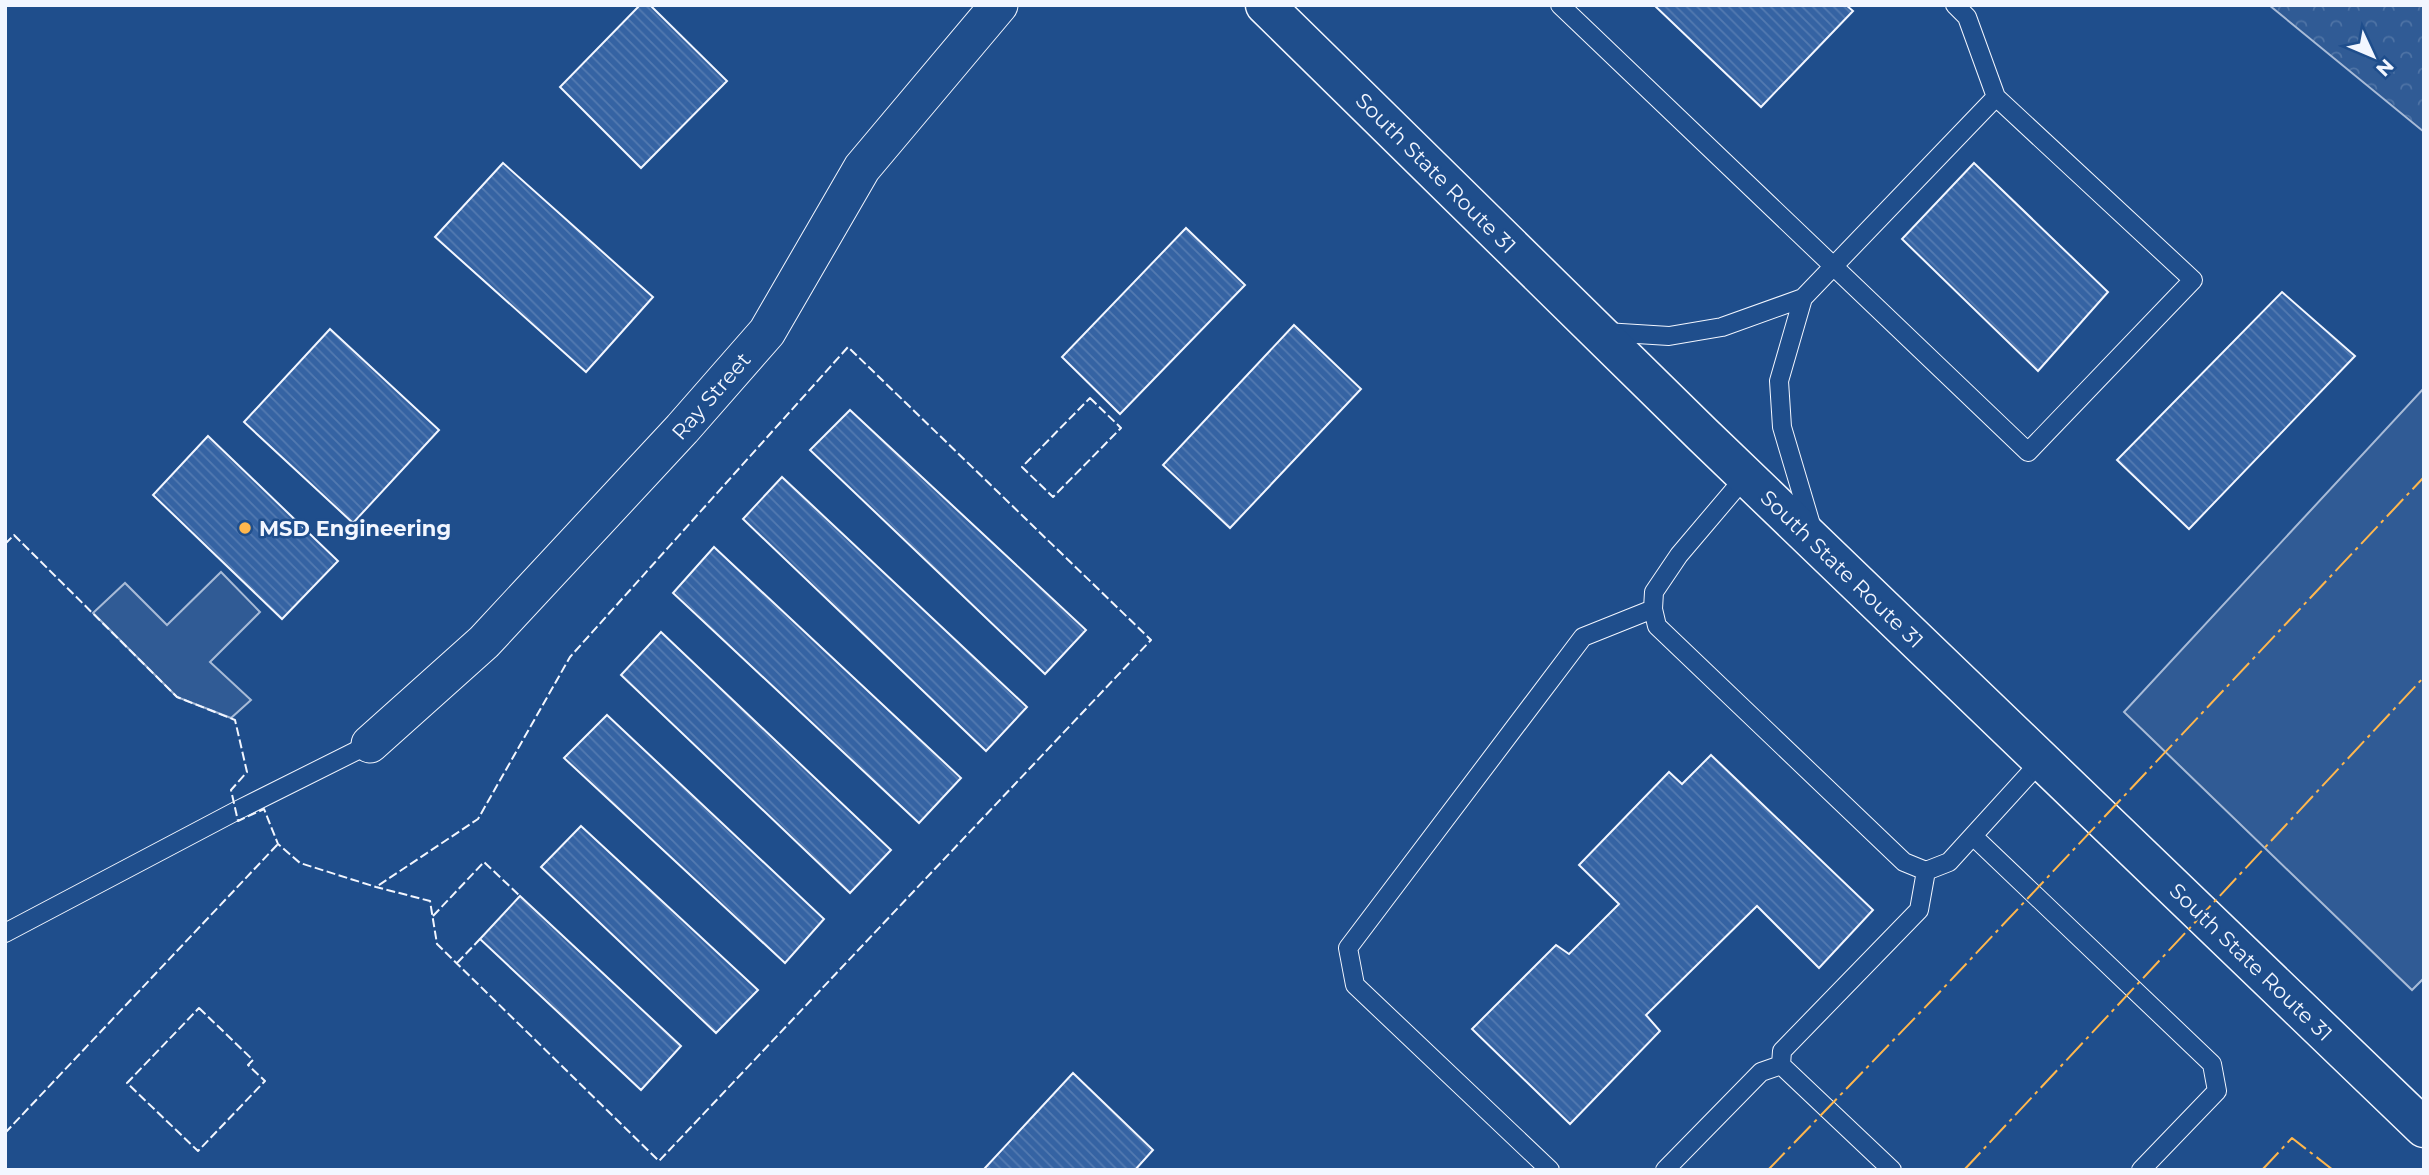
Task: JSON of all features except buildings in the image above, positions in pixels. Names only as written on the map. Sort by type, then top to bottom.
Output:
[{"type":"main road","name":"South State Route 31","points":[[1265,5],[1817,545],[2424,1128]]},
{"type":"street","name":"Ray Street","points":[[370,744],[484,642],[682,429],[767,332],[862,168],[999,5]]},
{"type":"lane","points":[[1560,5],[2028,453],[2193,280],[1996,97],[1967,17],[1955,5]]},
{"type":"lane","points":[[1598,332],[1669,336],[1722,327],[1803,298],[1996,97]]},
{"type":"lane","points":[[1803,298],[1779,381],[1782,427],[1817,545]]},
{"type":"lane","points":[[1746,476],[1679,555],[1654,592],[1653,609],[1657,626],[1904,862],[1926,871],[1949,862],[2041,761]]},
{"type":"lane","points":[[1550,1170],[1355,985],[1348,948],[1583,636],[1653,609]]},
{"type":"lane","points":[[5,933],[370,744]]},
{"type":"lane","points":[[1973,836],[2212,1064],[2217,1091],[2141,1170]]},
{"type":"lane","points":[[1781,1065],[1782,1051],[1919,910],[1926,871]]},
{"type":"lane","points":[[1665,1170],[1761,1072],[1781,1065]]},
{"type":"lane","points":[[1781,1065],[1892,1170]]},
{"type":"shaded area","points":[[2424,388],[2424,978],[2412,990],[2124,712]]},
{"type":"shaded area","points":[[221,572],[260,612],[210,662],[251,700],[231,718],[177,697],[93,613],[125,583],[167,625]]},
{"type":"green space","points":[[2269,5],[2424,5],[2424,132]]},
{"type":"fence","points":[[5,544],[14,535],[177,697],[235,720],[247,772],[231,790],[238,821],[264,809],[278,844],[300,863],[376,887],[430,901],[437,944],[659,1161],[1151,640],[848,347],[570,657],[478,819],[376,887]]},
{"type":"fence","points":[[1090,398],[1121,428],[1053,497],[1022,467],[1090,398]]},
{"type":"fence","points":[[5,1133],[278,844]]},
{"type":"fence","points":[[433,916],[484,862],[520,896]]},
{"type":"fence","points":[[457,963],[480,939]]},
{"type":"fence","points":[[199,1008],[253,1060],[248,1065],[265,1081],[198,1151],[127,1083],[199,1008]]},
{"type":"power","points":[[1768,1170],[1935,997],[2424,477]]},
{"type":"power","points":[[1964,1170],[2424,677]]},
{"type":"power","points":[[2262,1170],[2292,1138],[2333,1170]]},
{"type":"place","name":"MSD Engineering","points":[[245,528]]}]
